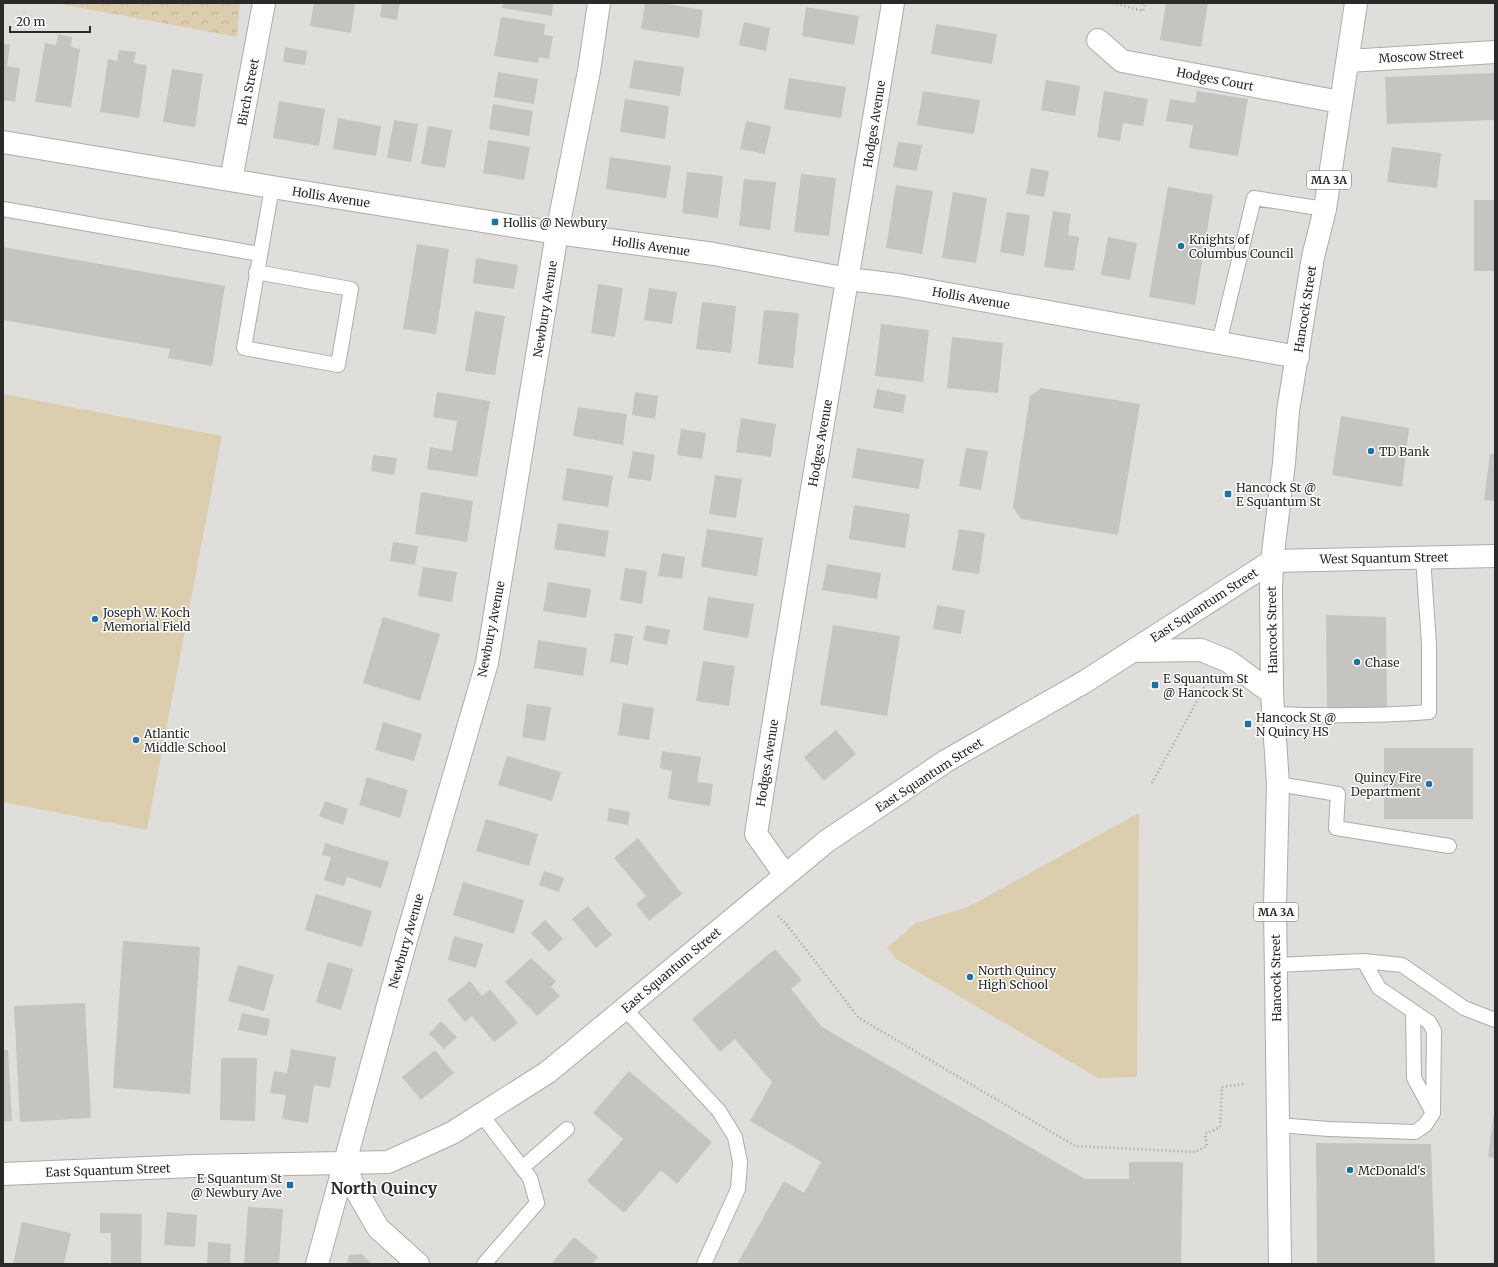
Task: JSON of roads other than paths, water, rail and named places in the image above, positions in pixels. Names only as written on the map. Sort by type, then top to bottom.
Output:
[{"type":"street","name":"Birch Street","points":[[231,180],[264,3]]},
{"type":"street","name":"Newbury Avenue","points":[[317,1264],[486,663],[557,233],[589,71],[599,3]]},
{"type":"street","name":"Hodges Avenue","points":[[785,876],[756,834],[791,607],[848,279],[893,3]]},
{"type":"street","name":"Hancock Street","points":[[1280,1264],[1276,965],[1278,784],[1273,703],[1272,561],[1284,463],[1288,411],[1298,357],[1313,257],[1325,209],[1356,3]]},
{"type":"street","name":"Hodges Court","points":[[1098,40],[1122,61],[1340,102]]},
{"type":"street","name":"Moscow Street","points":[[1348,60],[1495,52]]},
{"type":"street","name":"Hollis Avenue","points":[[3,142],[557,233],[714,254],[848,279],[905,286],[1298,357]]},
{"type":"street","name":"West Squantum Street","points":[[1272,561],[1495,556]]},
{"type":"street","name":"East Squantum Street","points":[[3,1174],[194,1166],[388,1162],[452,1133],[548,1072],[826,841],[946,761],[1086,681],[1272,561]]},
{"type":"street","points":[[1133,651],[1201,650],[1228,662],[1273,703]]},
{"type":"street","points":[[345,1163],[352,1183],[378,1228],[418,1264]]},
{"type":"lane","points":[[256,272],[352,289],[338,365],[244,348],[256,272],[272,187]]},
{"type":"lane","points":[[1219,343],[1254,198],[1325,209]]},
{"type":"lane","points":[[3,209],[260,254]]},
{"type":"lane","points":[[1273,703],[1330,716],[1429,712],[1429,644],[1424,558]]},
{"type":"lane","points":[[1278,784],[1338,794],[1336,828],[1449,846]]},
{"type":"lane","points":[[1276,965],[1364,961],[1402,964],[1464,1008],[1495,1020]]},
{"type":"lane","points":[[1278,1125],[1329,1129],[1415,1132],[1425,1125],[1433,1113],[1434,1031],[1429,1022],[1379,988],[1364,961]]},
{"type":"lane","points":[[625,1009],[719,1111],[735,1137],[740,1162],[738,1189],[704,1264]]},
{"type":"lane","points":[[1414,1011],[1414,1078],[1433,1113]]},
{"type":"lane","points":[[481,1114],[530,1178],[537,1203],[484,1264]]},
{"type":"lane","points":[[522,1168],[567,1129]]},
{"type":"place","name":"Hollis @ Newbury","points":[[495,222]]},
{"type":"place","name":"Knights of Columbus Council","points":[[1181,246]]},
{"type":"place","name":"TD Bank","points":[[1371,451]]},
{"type":"place","name":"Hancock St @ E Squantum St","points":[[1228,494]]},
{"type":"place","name":"Joseph W. Koch Memorial Field","points":[[95,619]]},
{"type":"place","name":"Chase","points":[[1357,662]]},
{"type":"place","name":"E Squantum St @ Hancock St","points":[[1155,685]]},
{"type":"place","name":"Hancock St @ N Quincy HS","points":[[1248,724]]},
{"type":"place","name":"Atlantic Middle School","points":[[136,740]]},
{"type":"place","name":"Quincy Fire Department","points":[[1429,784]]},
{"type":"place","name":"North Quincy High School","points":[[970,977]]},
{"type":"place","name":"McDonald's","points":[[1350,1170]]},
{"type":"place","name":"E Squantum St @ Newbury Ave","points":[[290,1185]]},
{"type":"district","name":"North Quincy","points":[[384,1188]]}]
